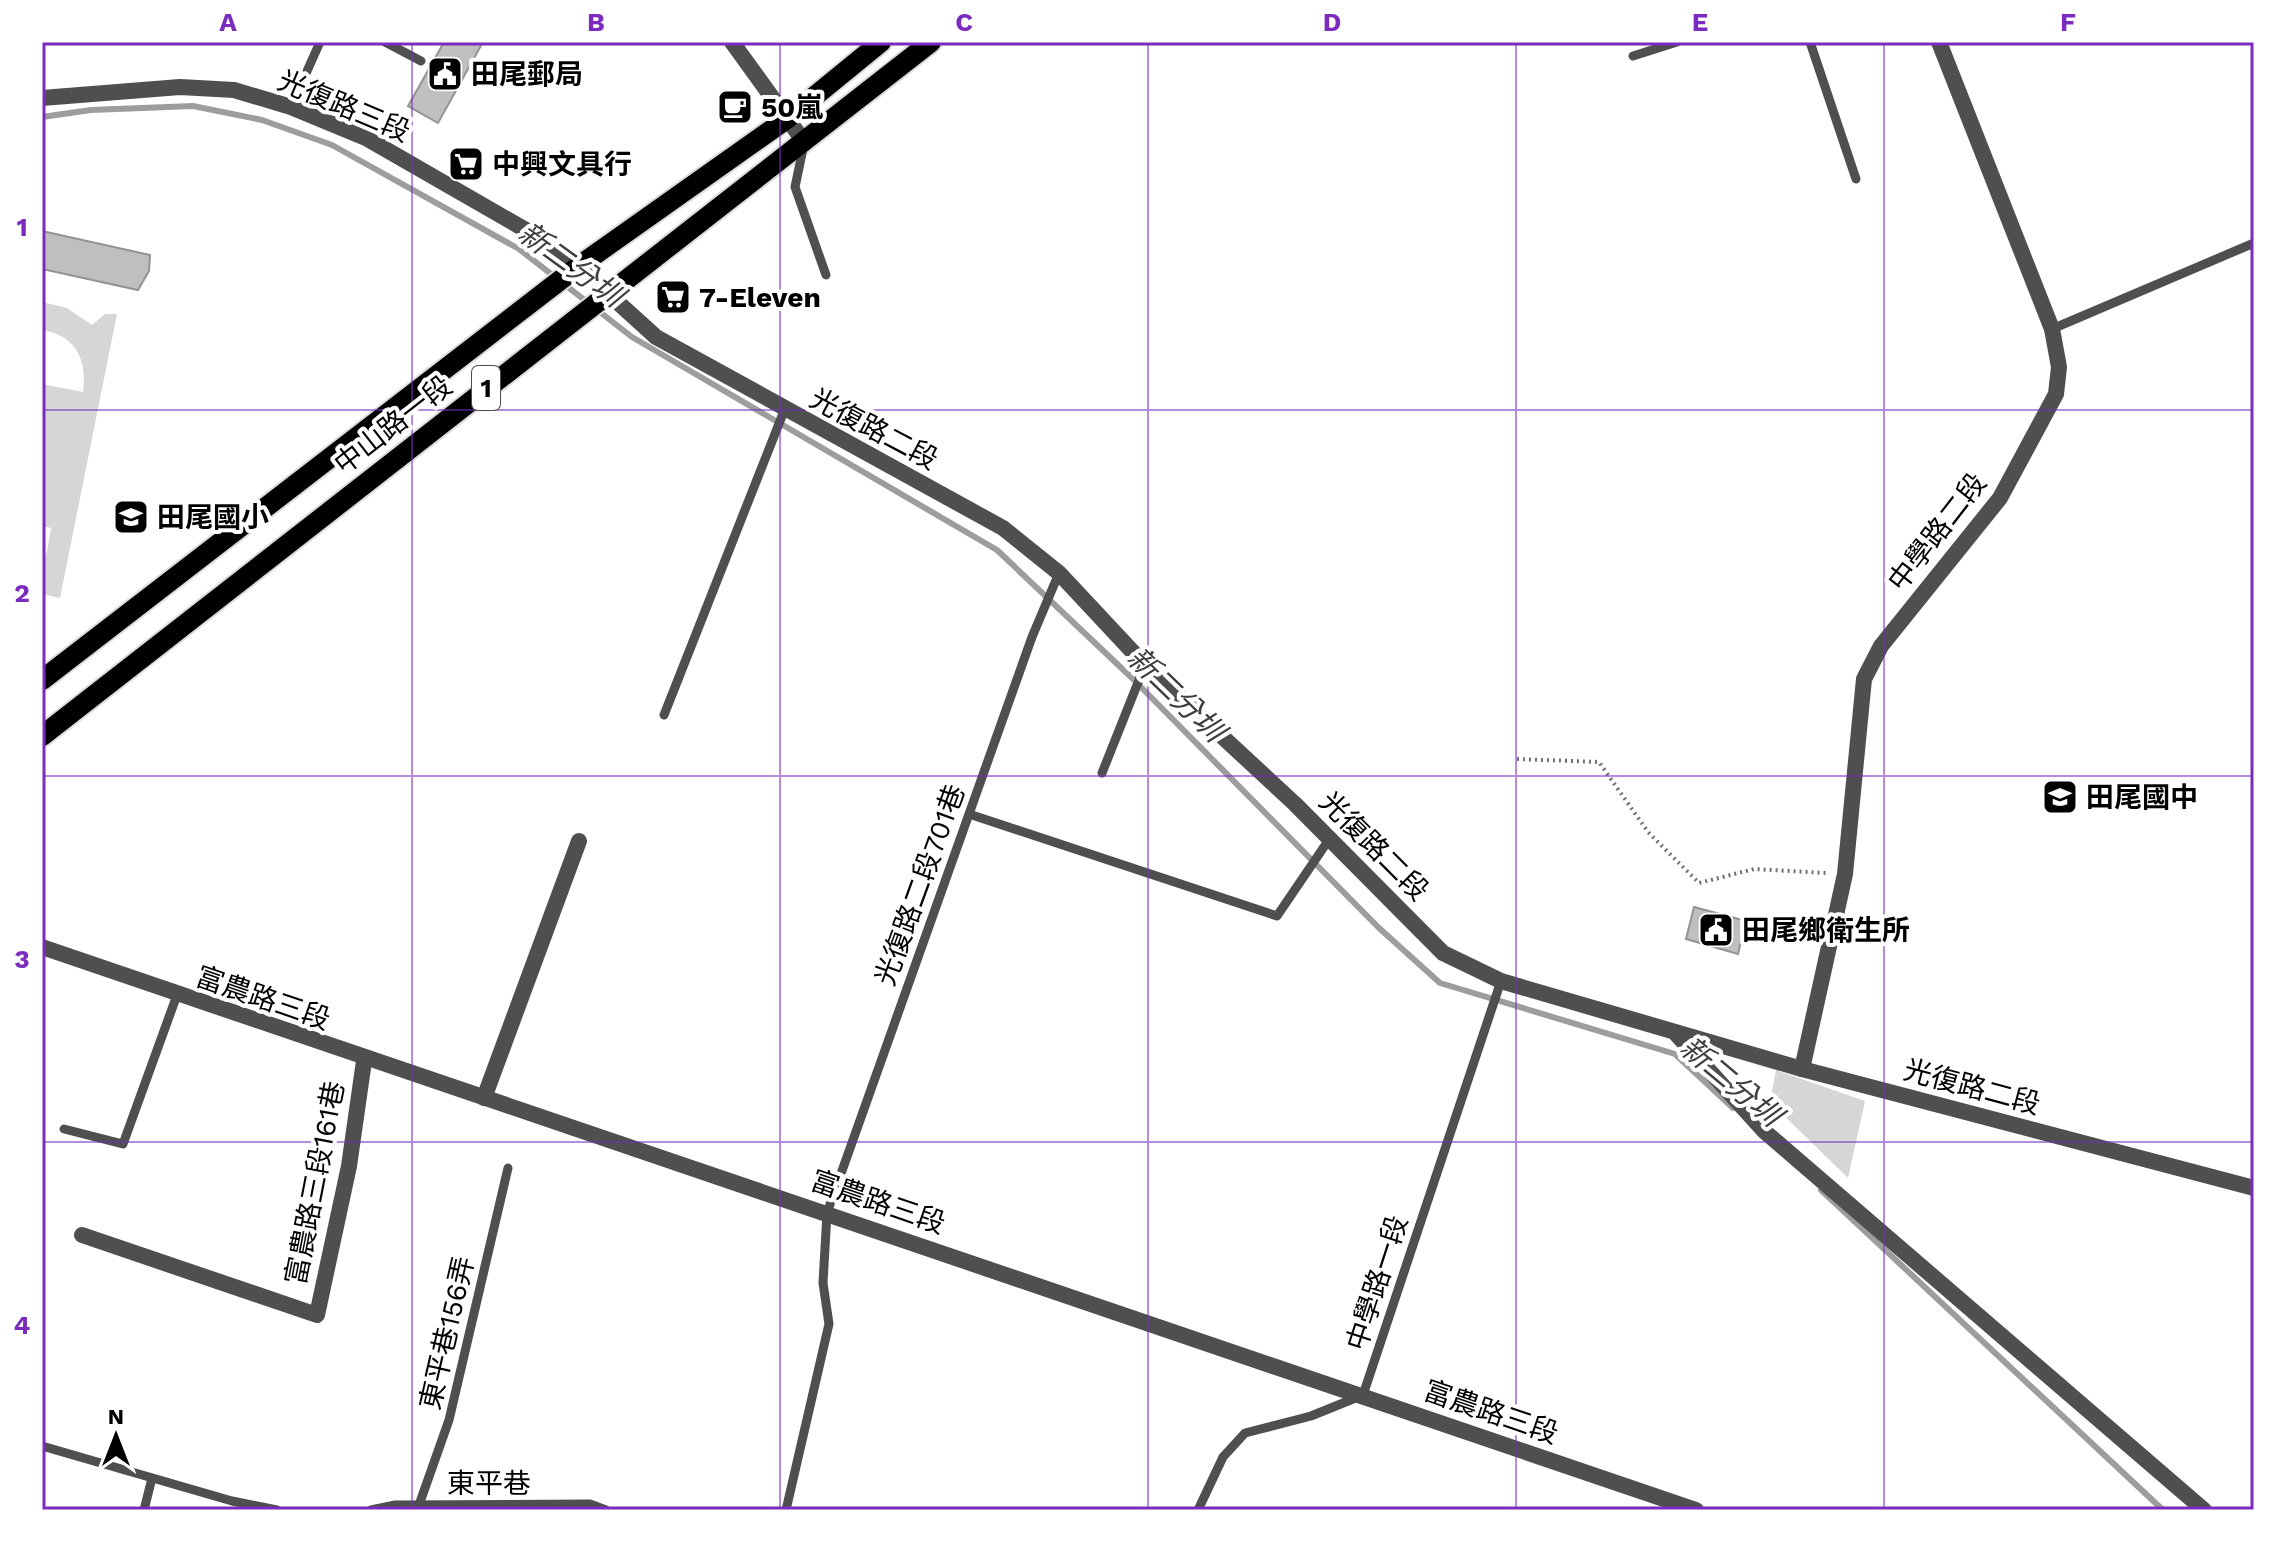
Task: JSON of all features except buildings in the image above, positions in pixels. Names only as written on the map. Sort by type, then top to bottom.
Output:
[{"type":"main road","name":"中山路一段","points":[[42,736],[881,42]]},
{"type":"main road","name":"中山路一段","points":[[42,680],[592,280],[805,143],[931,42]]},
{"type":"street","points":[[732,42],[805,143]]},
{"type":"street","name":"中學路二段","points":[[1802,1069],[1845,874],[1864,679],[1881,646],[2000,498],[2056,394],[2059,367],[2052,329],[1939,42]]},
{"type":"street","name":"光復路三段","points":[[42,98],[180,87],[234,90],[291,107],[366,138],[455,187],[538,237],[592,280]]},
{"type":"street","name":"光復路二段","points":[[592,280],[656,337],[784,411],[1003,528],[1059,573],[1145,665],[1330,838],[1443,953],[1501,981],[1677,1035],[2254,1188]]},
{"type":"street","points":[[484,1098],[579,841]]},
{"type":"street","name":"富農路三段","points":[[42,947],[364,1061],[827,1213],[1696,1510]]},
{"type":"street","points":[[1677,1035],[1764,1131],[2204,1510]]},
{"type":"street","name":"富農路三段161巷","points":[[82,1235],[317,1315],[349,1166],[364,1061]]},
{"type":"lane","points":[[291,107],[320,42]]},
{"type":"lane","points":[[385,42],[421,61]]},
{"type":"lane","points":[[1633,56],[1677,42]]},
{"type":"lane","points":[[1810,42],[1856,179]]},
{"type":"lane","points":[[805,143],[795,187],[826,275]]},
{"type":"lane","points":[[2052,329],[2254,243]]},
{"type":"lane","points":[[664,715],[784,411]]},
{"type":"lane","name":"光復路二段701巷","points":[[786,1510],[829,1324],[823,1283],[827,1213],[1032,637],[1059,573]]},
{"type":"lane","points":[[1102,773],[1145,665]]},
{"type":"lane","points":[[969,814],[1277,916],[1330,838]]},
{"type":"lane","name":"中學路一段","points":[[1198,1510],[1223,1457],[1245,1433],[1311,1416],[1363,1395],[1501,981]]},
{"type":"lane","points":[[64,1129],[123,1144],[177,995]]},
{"type":"lane","name":"東平巷156弄","points":[[419,1505],[449,1420],[508,1168]]},
{"type":"lane","points":[[42,1446],[232,1501],[277,1510]]},
{"type":"lane","points":[[144,1510],[152,1478]]},
{"type":"lane","name":"東平巷","points":[[371,1510],[419,1505],[590,1504],[606,1510]]},
{"type":"path","points":[[1517,759],[1599,762],[1648,832],[1699,883],[1754,869],[1845,874]]},
{"type":"shaded area","points":[[42,302],[67,308],[92,325],[105,314],[117,314],[60,598],[42,594],[42,557],[47,552],[51,528],[42,526],[42,384],[83,392],[84,380],[77,351],[64,338],[42,330]]},
{"type":"shaded area","points":[[1776,1070],[1865,1101],[1848,1178],[1770,1102]]},
{"type":"waterway","name":"新二分圳","points":[[42,117],[91,110],[193,106],[262,120],[332,145],[519,249],[632,337],[997,550],[1133,679],[1379,928],[1440,983],[1675,1054],[1733,1108]]},
{"type":"waterway","name":"新二分圳","points":[[1821,1190],[2163,1510]]},
{"type":"place","name":"田尾郵局","points":[[445,74]]},
{"type":"place","name":"50嵐","points":[[735,107]]},
{"type":"place","name":"中興文具行","points":[[466,164]]},
{"type":"place","name":"7-Eleven","points":[[673,297]]},
{"type":"place","name":"田尾國小","points":[[131,517]]},
{"type":"place","name":"田尾國中","points":[[2060,797]]},
{"type":"place","name":"田尾鄉衛生所","points":[[1716,930]]}]
